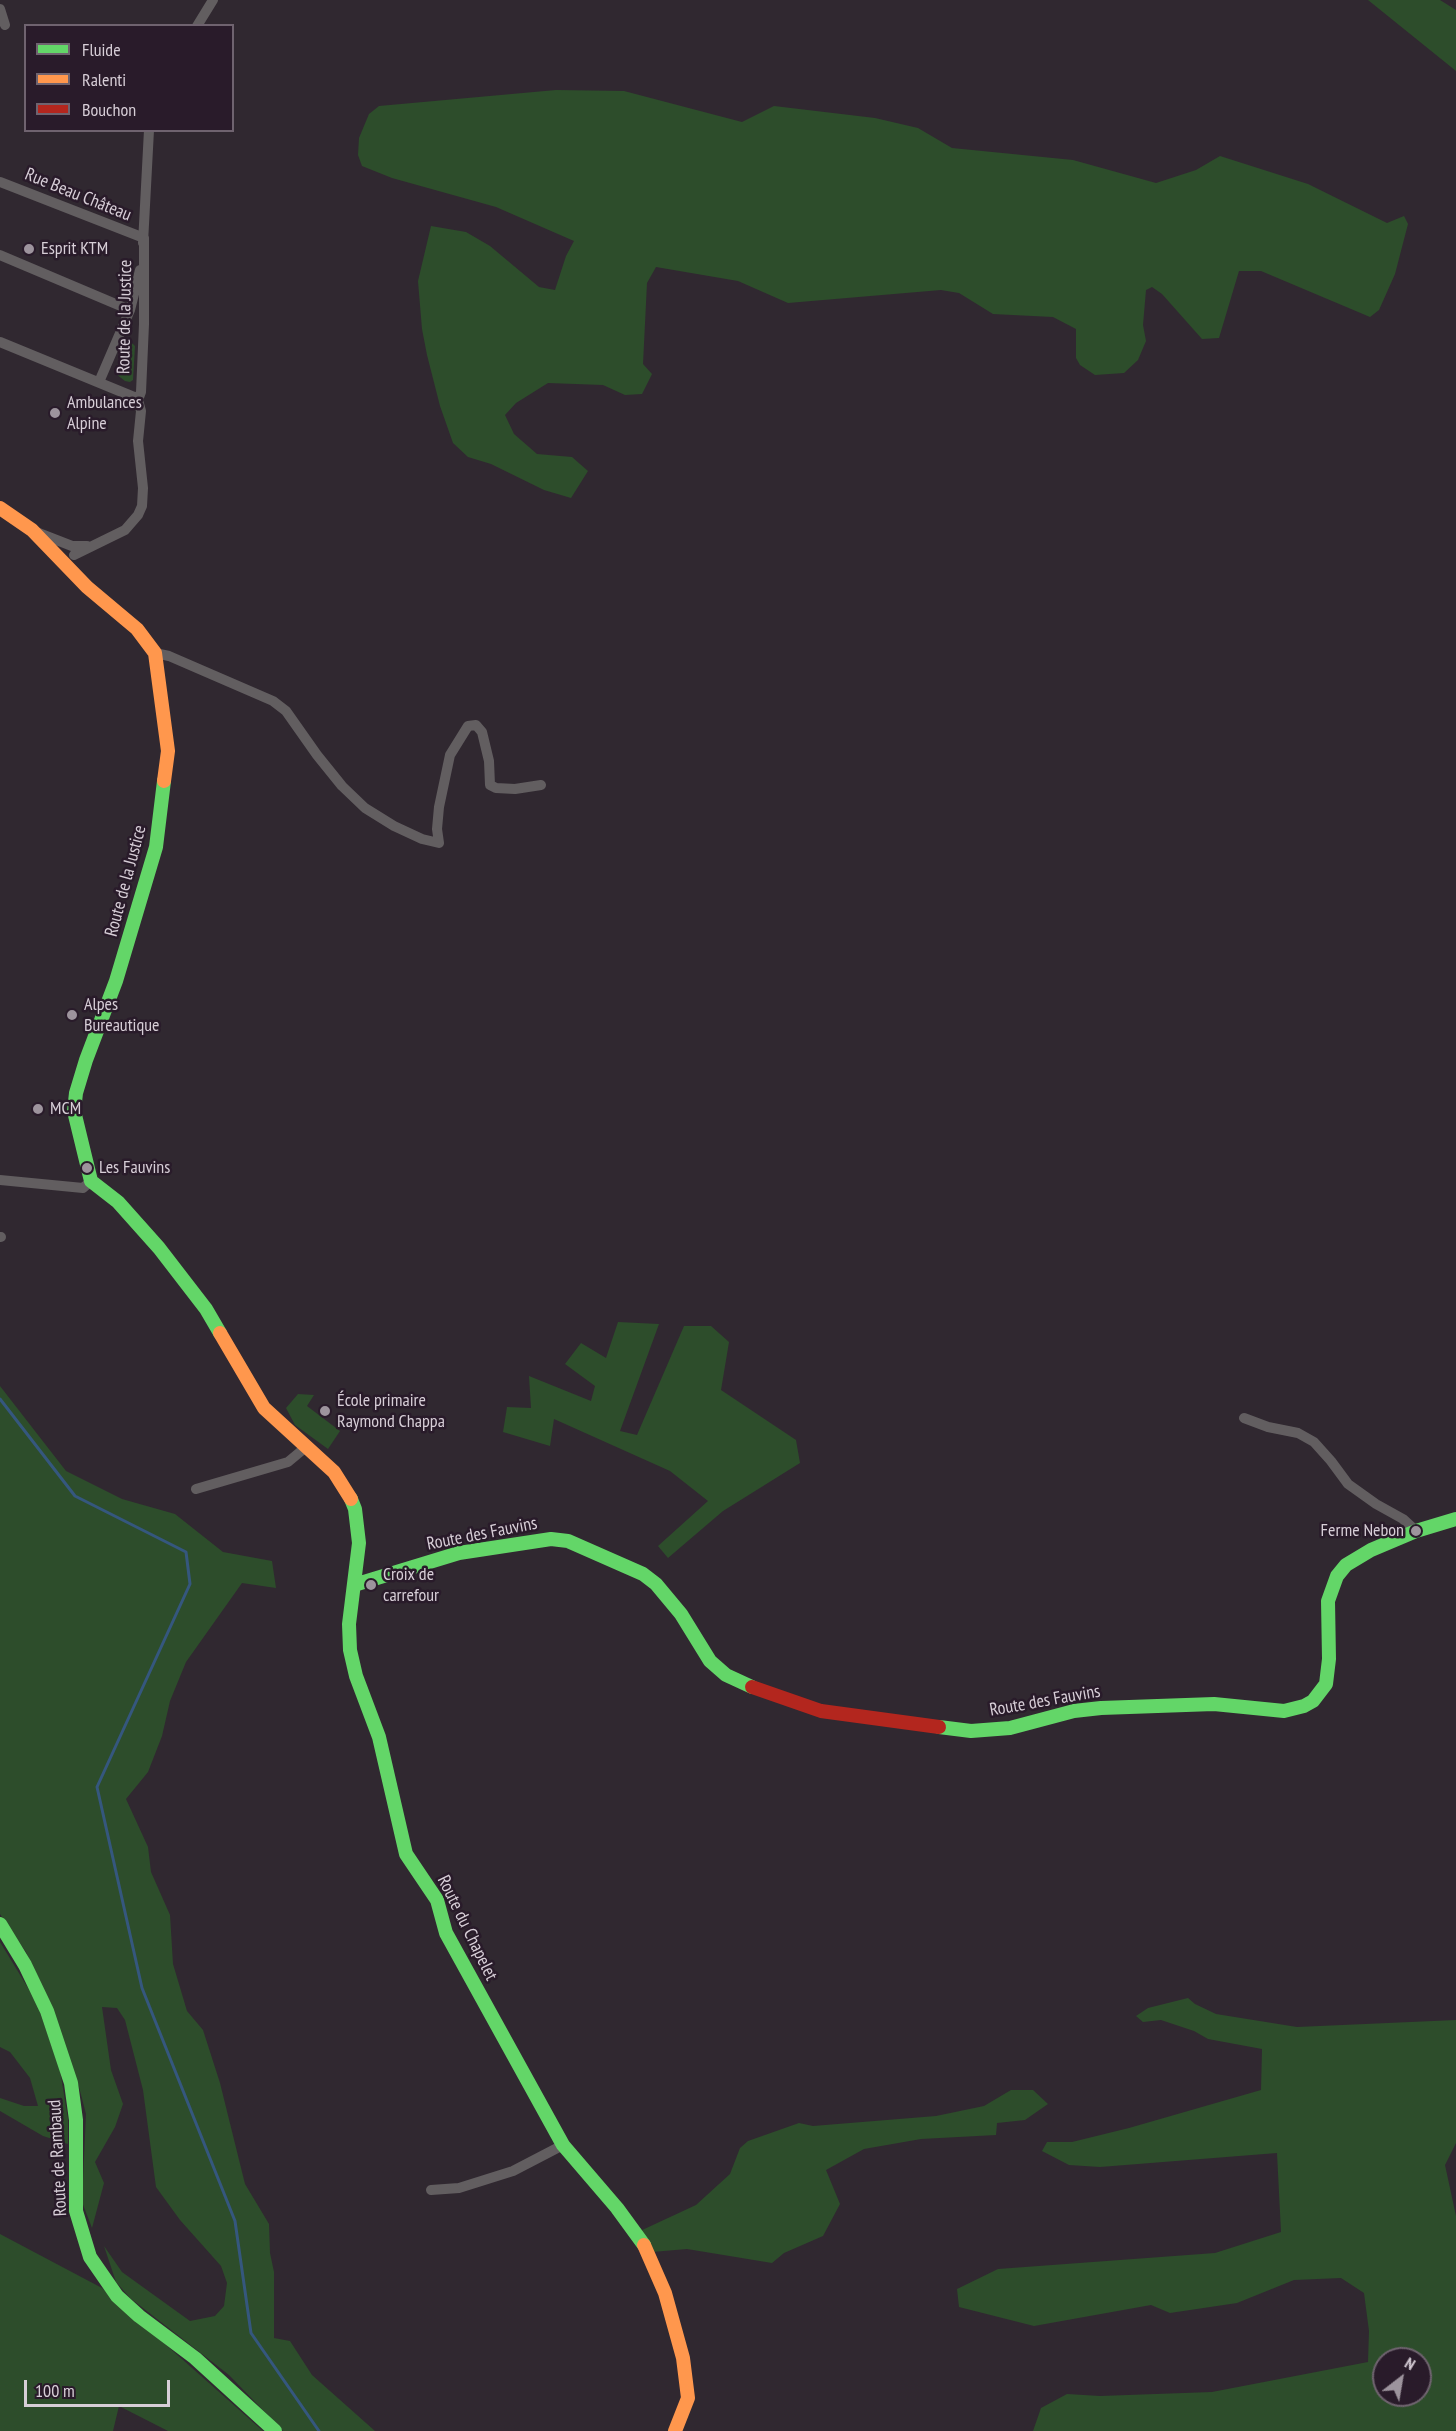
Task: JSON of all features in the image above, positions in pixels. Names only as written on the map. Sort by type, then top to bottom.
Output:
[{"type":"street","points":[[198,24],[213,0]]},
{"type":"street","points":[[0,9],[5,25]]},
{"type":"street","name":"Route de la Justice","points":[[67,553],[106,541],[125,531],[142,506],[143,488],[138,441],[141,411],[138,400],[141,392],[144,324],[144,238],[149,132]]},
{"type":"street","name":"Rue Beau Château","points":[[0,182],[144,238]]},
{"type":"street","name":"Route de la Justice","points":[[99,382],[138,283],[144,238]]},
{"type":"street","points":[[0,255],[128,313],[144,324]]},
{"type":"street","points":[[0,342],[138,400]]},
{"type":"street","points":[[0,508],[67,553],[77,577],[130,623],[155,653],[169,656],[273,701],[286,711],[342,786],[365,808],[394,826],[422,839],[439,843],[438,814],[450,755],[468,726],[476,725],[482,732],[489,761],[490,785],[496,788],[515,789],[542,785]]},
{"type":"street","name":"Route de la Justice","points":[[91,1181],[77,1130],[74,1112],[76,1093],[120,970],[149,877],[161,825],[168,751],[155,653]]},
{"type":"street","points":[[0,1180],[83,1188],[91,1181],[118,1202],[159,1248],[206,1309],[264,1408],[334,1472],[348,1493],[355,1509],[359,1543],[354,1585]]},
{"type":"street","points":[[1245,1418],[1268,1427],[1298,1433],[1314,1442],[1348,1484],[1416,1531]]},
{"type":"street","points":[[196,1489],[288,1462],[306,1447]]},
{"type":"street","name":"Route des Fauvins","points":[[354,1585],[478,1549],[551,1539],[568,1541],[643,1574],[656,1584],[681,1614],[710,1661],[726,1675],[750,1687],[821,1711],[916,1725],[970,1731],[989,1730],[1010,1728],[1074,1711],[1101,1708],[1214,1704],[1284,1711],[1304,1706],[1320,1693],[1329,1674],[1329,1601],[1337,1576],[1356,1557],[1416,1531],[1456,1520]]},
{"type":"street","name":"Route du Chapelet","points":[[354,1585],[349,1624],[350,1650],[356,1676],[379,1737],[406,1854],[437,1900],[446,1933],[563,2145],[617,2208],[646,2249],[665,2293],[683,2358],[688,2398],[675,2431]]},
{"type":"street","name":"Route de Rambaud","points":[[0,1924],[26,1965],[47,2011],[69,2073],[76,2120],[76,2211],[90,2257],[117,2296],[139,2316],[195,2358],[275,2431]]},
{"type":"street","points":[[431,2190],[459,2188],[513,2170],[563,2145]]},
{"type":"green space","points":[[1368,0],[1440,0],[1456,10],[1456,71]]},
{"type":"green space","points":[[556,90],[624,91],[742,122],[774,106],[875,118],[918,128],[952,148],[1073,160],[1156,183],[1196,170],[1220,156],[1308,184],[1387,223],[1404,216],[1408,224],[1395,274],[1379,310],[1370,317],[1261,271],[1239,271],[1219,338],[1202,339],[1162,294],[1152,287],[1146,290],[1143,325],[1146,341],[1138,360],[1124,373],[1095,375],[1080,365],[1076,358],[1076,329],[1053,317],[993,314],[959,293],[941,290],[788,303],[738,281],[656,267],[647,283],[643,364],[652,374],[642,394],[625,395],[603,385],[548,383],[516,403],[505,415],[514,434],[537,454],[572,457],[588,471],[571,498],[544,490],[491,464],[468,457],[453,443],[440,406],[427,355],[422,329],[418,281],[431,226],[466,232],[490,246],[539,287],[555,290],[566,256],[574,241],[496,207],[392,178],[362,166],[358,155],[359,138],[369,114],[379,106]]},
{"type":"green space","points":[[129,340],[135,346],[133,380],[130,382],[116,374],[117,366]]},
{"type":"green space","points":[[618,1322],[659,1324],[620,1431],[637,1435],[684,1326],[711,1326],[729,1342],[721,1390],[796,1440],[800,1463],[723,1511],[668,1558],[658,1546],[708,1501],[670,1471],[554,1419],[550,1446],[503,1432],[507,1407],[531,1408],[529,1376],[591,1401],[595,1386],[565,1364],[581,1343],[606,1358]]},
{"type":"green space","points":[[0,1386],[66,1471],[122,1499],[175,1514],[223,1552],[272,1561],[276,1588],[242,1583],[186,1662],[170,1701],[162,1736],[148,1772],[126,1799],[148,1847],[151,1872],[170,1915],[173,1964],[187,2011],[203,2030],[220,2083],[245,2184],[269,2224],[270,2253],[274,2272],[274,2338],[290,2341],[312,2375],[375,2431],[283,2431],[229,2375],[130,2298],[116,2282],[104,2246],[122,2272],[190,2321],[215,2316],[224,2306],[227,2283],[221,2266],[180,2220],[156,2187],[143,2090],[125,2020],[117,2008],[102,2007],[111,2070],[123,2104],[115,2127],[95,2162],[104,2183],[92,2228],[82,2202],[86,2114],[79,2087],[47,1996],[26,1952],[0,1914]]},
{"type":"green space","points":[[298,1394],[314,1395],[307,1406],[340,1431],[328,1449],[295,1425],[286,1408]]},
{"type":"green space","points":[[0,1942],[36,2001],[60,2070],[68,2119],[68,2144],[43,2136],[0,2111],[0,2098],[24,2106],[38,2106],[30,2078],[10,2052],[0,2047]]},
{"type":"green space","points":[[1188,1998],[1216,2014],[1297,2027],[1456,2020],[1456,2143],[1445,2165],[1456,2216],[1456,2431],[1033,2431],[1041,2408],[1067,2394],[1100,2396],[1212,2392],[1368,2362],[1369,2331],[1364,2293],[1341,2278],[1294,2280],[1237,2303],[1170,2313],[1151,2305],[1034,2326],[959,2307],[957,2289],[998,2269],[1215,2253],[1281,2232],[1277,2153],[1100,2167],[1069,2165],[1042,2151],[1047,2142],[1072,2142],[1261,2090],[1262,2049],[1208,2039],[1194,2031],[1161,2020],[1143,2022],[1136,2016],[1148,2008]]},
{"type":"green space","points":[[1011,2090],[1033,2090],[1048,2104],[1025,2120],[997,2123],[996,2135],[921,2139],[864,2149],[826,2170],[840,2204],[823,2236],[784,2253],[772,2263],[687,2249],[652,2252],[640,2231],[696,2205],[730,2174],[740,2148],[748,2141],[799,2123],[813,2126],[936,2116],[984,2106]]},
{"type":"green space","points":[[0,2234],[102,2288],[263,2431],[168,2431],[119,2406],[113,2431],[0,2431]]},
{"type":"waterway","points":[[0,1399],[75,1496],[186,1552],[190,1584],[97,1787],[142,1988],[235,2221],[251,2333],[319,2431]]},
{"type":"traffic: fast","points":[[164,781],[156,847],[116,981],[86,1060],[76,1093],[74,1111],[91,1181],[118,1202],[159,1248],[206,1309],[220,1333]]},
{"type":"traffic: fast","points":[[351,1499],[355,1509],[359,1543],[349,1624],[350,1650],[356,1676],[379,1737],[406,1854],[437,1900],[446,1933],[563,2145],[617,2208],[644,2245]]},
{"type":"traffic: fast","points":[[939,1727],[971,1731],[1010,1728],[1074,1711],[1101,1708],[1214,1704],[1284,1711],[1304,1706],[1313,1701],[1326,1684],[1329,1659],[1328,1601],[1337,1576],[1346,1565],[1371,1550],[1416,1531],[1456,1519]]},
{"type":"traffic: fast","points":[[354,1585],[459,1553],[551,1539],[568,1541],[643,1574],[656,1584],[681,1614],[710,1661],[726,1675],[752,1687]]},
{"type":"traffic: fast","points":[[0,1924],[25,1965],[47,2011],[71,2083],[76,2120],[76,2211],[90,2257],[117,2296],[139,2316],[195,2358],[275,2431]]},
{"type":"traffic: slow","points":[[0,508],[32,530],[87,587],[137,629],[155,653],[168,751],[164,781]]},
{"type":"traffic: slow","points":[[220,1333],[264,1408],[334,1472],[351,1499]]},
{"type":"traffic: slow","points":[[644,2245],[665,2293],[683,2358],[688,2398],[675,2431]]},
{"type":"traffic: jam","points":[[752,1687],[821,1711],[939,1727]]},
{"type":"place","name":"Esprit KTM","points":[[29,249]]},
{"type":"place","name":"Ambulances Alpine","points":[[55,413]]},
{"type":"place","name":"Alpes Bureautique","points":[[72,1015]]},
{"type":"place","name":"MCM","points":[[38,1109]]},
{"type":"place","name":"Les Fauvins","points":[[87,1168]]},
{"type":"place","name":"École primaire Raymond Chappa","points":[[325,1411]]},
{"type":"place","name":"Ferme Nebon","points":[[1416,1531]]},
{"type":"place","name":"Croix de carrefour","points":[[371,1585]]}]
